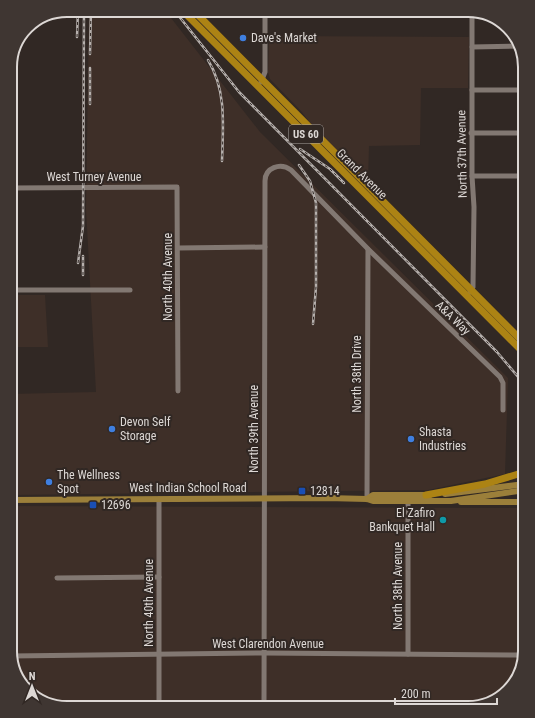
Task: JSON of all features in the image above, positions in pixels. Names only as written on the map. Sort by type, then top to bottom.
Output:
[{"type":"highway","name":"Grand Avenue","points":[[189,17],[260,83],[367,190],[469,293],[518,346]]},
{"type":"highway","name":"Grand Avenue","points":[[199,17],[260,83]]},
{"type":"highway","name":"Grand Avenue","points":[[469,293],[518,338]]},
{"type":"highway","points":[[426,495],[474,487],[518,474]]},
{"type":"main road","name":"West Indian School Road","points":[[17,500],[264,498],[367,499],[373,501],[426,495],[454,494],[518,485]]},
{"type":"main road","name":"West Indian School Road","points":[[408,498],[451,501],[518,491]]},
{"type":"main road","points":[[451,501],[518,502]]},
{"type":"street","points":[[260,83],[264,72],[265,17]]},
{"type":"street","name":"North 37th Avenue","points":[[469,293],[473,287],[474,207],[472,176],[472,17]]},
{"type":"street","points":[[472,46],[513,46]]},
{"type":"street","points":[[472,90],[518,90]]},
{"type":"street","points":[[472,133],[518,133]]},
{"type":"street","name":"North 39th Avenue","points":[[264,701],[266,175],[273,168],[279,166],[288,168],[368,249]]},
{"type":"street","points":[[472,176],[518,176]]},
{"type":"street","name":"West Turney Avenue","points":[[17,188],[177,187]]},
{"type":"street","name":"North 40th Avenue","points":[[177,187],[178,391]]},
{"type":"street","points":[[178,248],[265,247]]},
{"type":"street","name":"A&A Way","points":[[368,249],[500,378],[503,383],[503,410]]},
{"type":"street","name":"North 38th Drive","points":[[367,499],[368,249]]},
{"type":"street","points":[[17,290],[130,290]]},
{"type":"street","name":"North 38th Avenue","points":[[408,498],[408,654]]},
{"type":"street","name":"North 40th Avenue","points":[[159,499],[159,701]]},
{"type":"street","points":[[57,578],[159,577]]},
{"type":"street","name":"West Clarendon Avenue","points":[[17,656],[264,653],[518,655]]},
{"type":"shaded area","points":[[89,17],[170,17],[260,132],[508,378],[505,474],[428,490],[17,495],[17,394],[96,392],[86,209]]},
{"type":"shaded area","points":[[269,36],[469,37],[468,88],[421,88],[420,145],[369,146],[368,182],[311,124],[302,112],[270,79],[268,72]]},
{"type":"shaded area","points":[[17,295],[45,295],[48,347],[17,347]]},
{"type":"shaded area","points":[[17,506],[518,508],[518,657],[516,664],[511,676],[501,689],[487,697],[474,701],[61,701],[54,699],[37,691],[25,679],[18,661]]},
{"type":"railway","points":[[77,37],[78,17]]},
{"type":"railway","points":[[78,263],[83,226],[84,17]]},
{"type":"railway","points":[[90,54],[91,17]]},
{"type":"railway","points":[[180,17],[239,92],[497,352],[518,377]]},
{"type":"railway","points":[[208,60],[214,72],[221,97],[223,122],[222,161]]},
{"type":"railway","points":[[90,68],[90,104]]},
{"type":"railway","points":[[300,149],[330,169],[344,183]]},
{"type":"railway","points":[[299,165],[310,181],[316,203],[316,287],[313,324]]},
{"type":"railway","points":[[83,256],[83,275]]},
{"type":"place","name":"Dave's Market","points":[[243,38]]},
{"type":"place","name":"Devon Self Storage","points":[[112,429]]},
{"type":"place","name":"Shasta Industries","points":[[411,439]]},
{"type":"place","name":"The Wellness Spot","points":[[49,482]]},
{"type":"place","name":"12814","points":[[302,491]]},
{"type":"place","name":"12696","points":[[93,505]]},
{"type":"place","name":"El Zafiro Bankquet Hall","points":[[443,520]]}]
